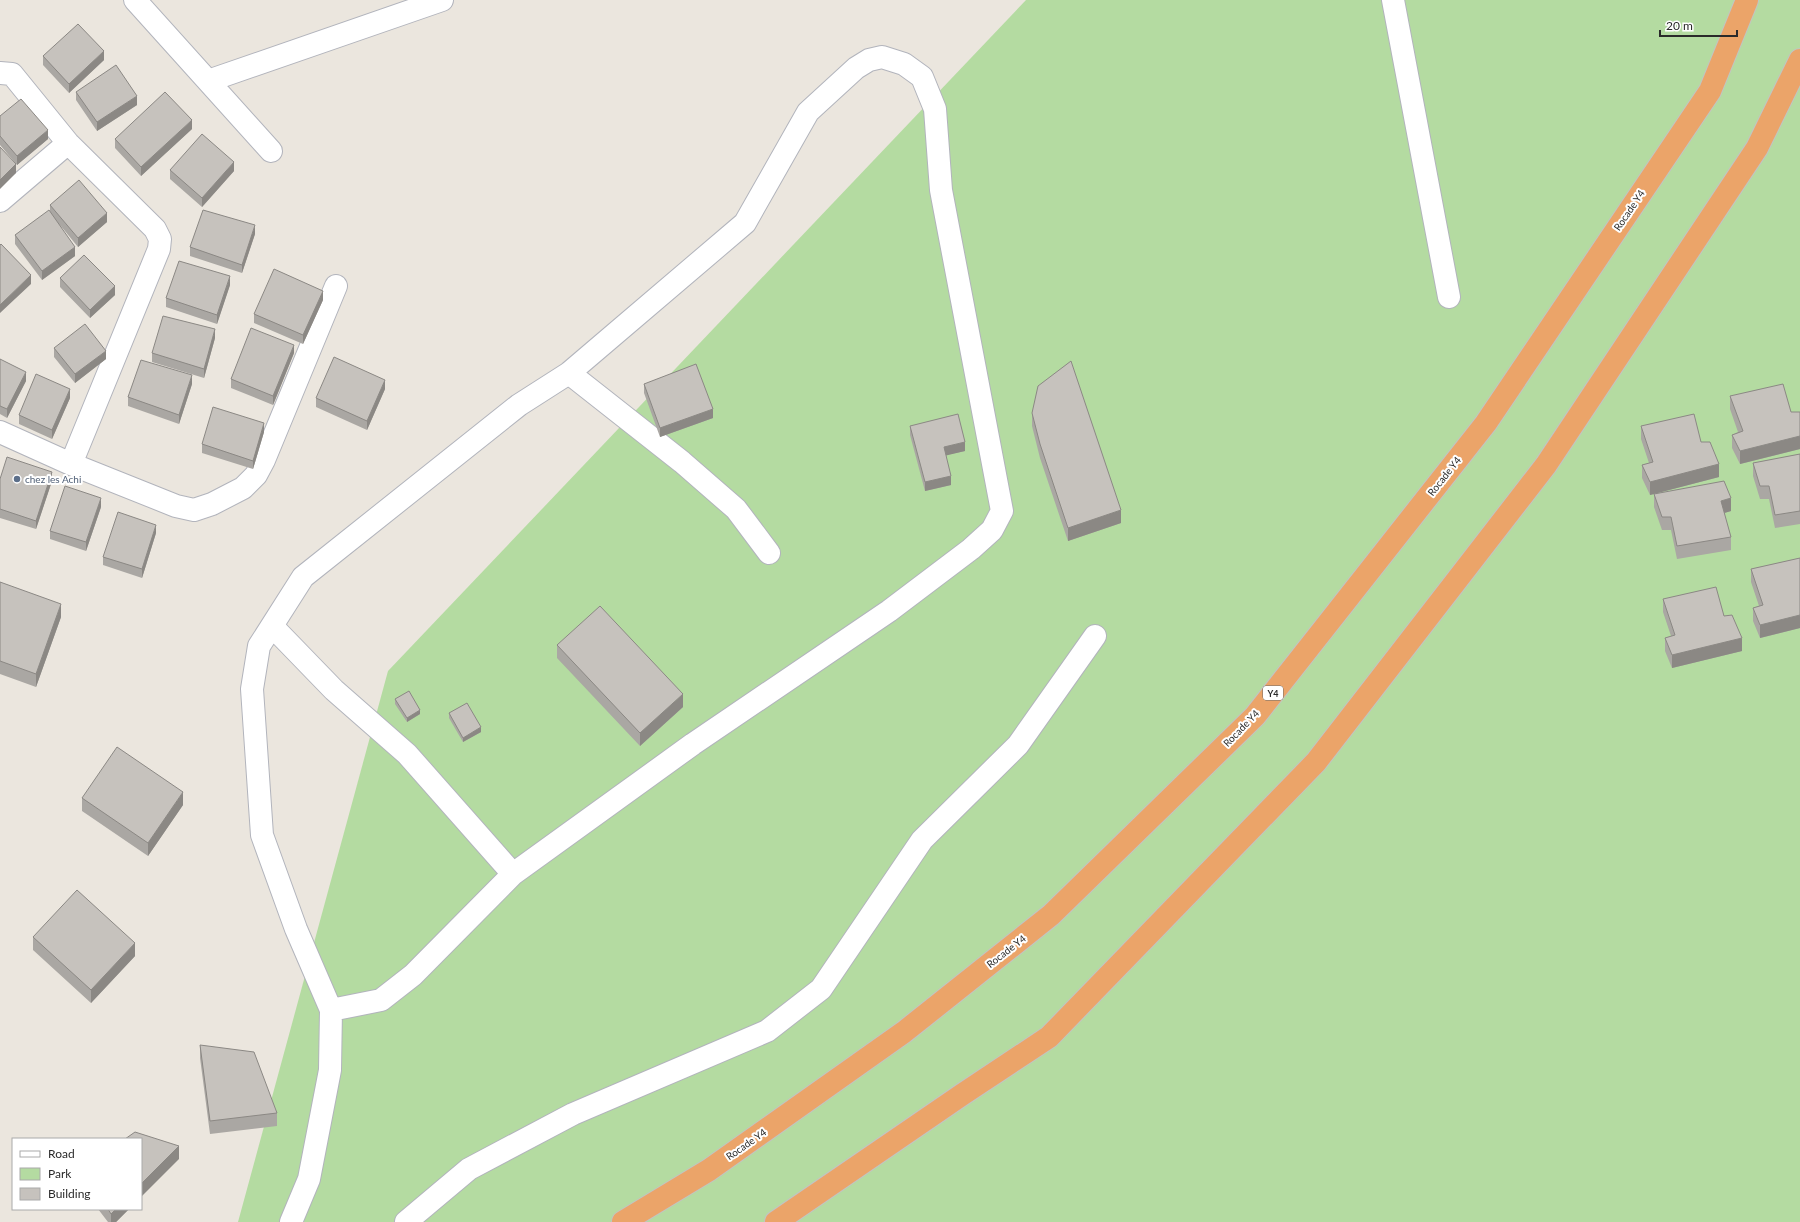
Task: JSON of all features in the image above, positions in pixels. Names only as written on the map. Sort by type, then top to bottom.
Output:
[{"type":"highway","name":"Rocade Y4","points":[[623,1222],[710,1170],[904,1032],[1045,920],[1255,716],[1486,423],[1710,91],[1747,0]]},
{"type":"highway","points":[[776,1222],[963,1094],[1049,1038],[1316,762],[1546,464],[1757,148],[1800,60]]},
{"type":"street","points":[[134,0],[271,150]]},
{"type":"street","points":[[208,81],[442,0]]},
{"type":"street","points":[[1393,0],[1449,297]]},
{"type":"street","points":[[290,1222],[309,1179],[330,1070],[331,1010],[296,929],[262,835],[252,689],[259,646],[303,577],[519,405],[569,373],[745,223],[808,112],[856,68],[869,60],[882,57],[904,64],[922,77],[935,109],[941,190],[1002,511],[992,530],[971,549],[889,611],[693,744],[513,874],[413,975],[381,1000],[331,1010]]},
{"type":"street","points":[[0,73],[12,74],[68,142],[155,229],[160,239],[159,249],[71,464]]},
{"type":"street","points":[[0,201],[68,142]]},
{"type":"street","points":[[0,432],[71,464],[176,506],[194,510],[212,504],[243,488],[256,475],[264,460],[336,286]]},
{"type":"street","points":[[569,373],[682,462],[736,509],[769,553]]},
{"type":"street","points":[[272,626],[334,690],[407,754],[513,874]]},
{"type":"street","points":[[406,1222],[469,1169],[573,1114],[767,1031],[820,988],[922,840],[1018,745],[1095,636]]},
{"type":"green space","points":[[1026,0],[1800,0],[1800,1222],[238,1222],[388,671]]},
{"type":"building","points":[[78,24],[104,51],[69,84],[43,56]]},
{"type":"building","points":[[116,65],[137,96],[97,122],[76,92]]},
{"type":"building","points":[[165,92],[192,120],[141,167],[115,139]]},
{"type":"building","points":[[21,99],[48,130],[17,156],[0,136],[0,116]]},
{"type":"building","points":[[202,134],[234,162],[202,198],[170,170]]},
{"type":"building","points":[[0,147],[16,164],[0,180]]},
{"type":"building","points":[[79,180],[107,213],[78,238],[50,205]]},
{"type":"building","points":[[49,210],[75,247],[42,271],[15,235]]},
{"type":"building","points":[[203,210],[255,225],[242,265],[190,247]]},
{"type":"building","points":[[1,244],[31,275],[0,305],[0,245]]},
{"type":"building","points":[[84,255],[115,286],[90,310],[60,278]]},
{"type":"building","points":[[179,261],[230,276],[217,315],[166,298]]},
{"type":"building","points":[[274,269],[323,291],[303,335],[254,314]]},
{"type":"building","points":[[163,316],[215,329],[204,369],[152,353]]},
{"type":"building","points":[[85,324],[106,351],[75,374],[54,348]]},
{"type":"building","points":[[251,328],[294,345],[273,396],[231,379]]},
{"type":"building","points":[[334,357],[385,380],[367,421],[316,398]]},
{"type":"building","points":[[0,359],[26,372],[7,409],[0,406]]},
{"type":"building","points":[[141,360],[192,375],[179,415],[128,397]]},
{"type":"building","points":[[1071,361],[1121,510],[1068,528],[1040,444],[1032,413],[1038,386]]},
{"type":"building","points":[[696,364],[713,409],[660,428],[644,384]]},
{"type":"building","points":[[36,374],[70,389],[52,430],[19,415]]},
{"type":"building","points":[[1783,384],[1791,412],[1800,412],[1800,436],[1740,451],[1732,435],[1743,431],[1730,396]]},
{"type":"building","points":[[213,407],[264,423],[253,461],[202,444]]},
{"type":"building","points":[[958,414],[965,442],[944,447],[951,476],[925,482],[910,426]]},
{"type":"building","points":[[1694,414],[1701,442],[1710,442],[1719,464],[1650,482],[1642,465],[1653,462],[1641,426]]},
{"type":"building","points":[[1800,454],[1800,511],[1775,515],[1769,486],[1760,486],[1753,463]]},
{"type":"building","points":[[7,457],[52,472],[36,521],[0,509],[0,479]]},
{"type":"building","points":[[1724,481],[1731,498],[1721,501],[1731,537],[1677,546],[1671,517],[1662,517],[1654,494]]},
{"type":"building","points":[[65,486],[101,498],[86,542],[50,531]]},
{"type":"building","points":[[118,512],[156,525],[142,569],[103,557]]},
{"type":"building","points":[[1800,558],[1800,615],[1760,625],[1753,608],[1763,605],[1751,569]]},
{"type":"building","points":[[0,582],[61,604],[36,674],[0,661]]},
{"type":"building","points":[[1716,587],[1724,616],[1732,615],[1742,638],[1672,655],[1665,638],[1675,635],[1663,599]]},
{"type":"building","points":[[600,606],[683,694],[640,733],[557,645]]},
{"type":"building","points":[[409,691],[420,710],[407,718],[395,699]]},
{"type":"building","points":[[467,703],[481,727],[463,738],[449,713]]},
{"type":"building","points":[[117,747],[183,792],[148,843],[82,798]]},
{"type":"building","points":[[77,890],[135,943],[91,990],[33,937]]},
{"type":"building","points":[[200,1045],[254,1052],[277,1113],[210,1121]]},
{"type":"building","points":[[135,1132],[179,1146],[142,1183],[142,1138],[126,1138]]},
{"type":"building","points":[[109,1210],[115,1210],[111,1214]]},
{"type":"place","name":"chez les Achi","points":[[17,479]]}]
